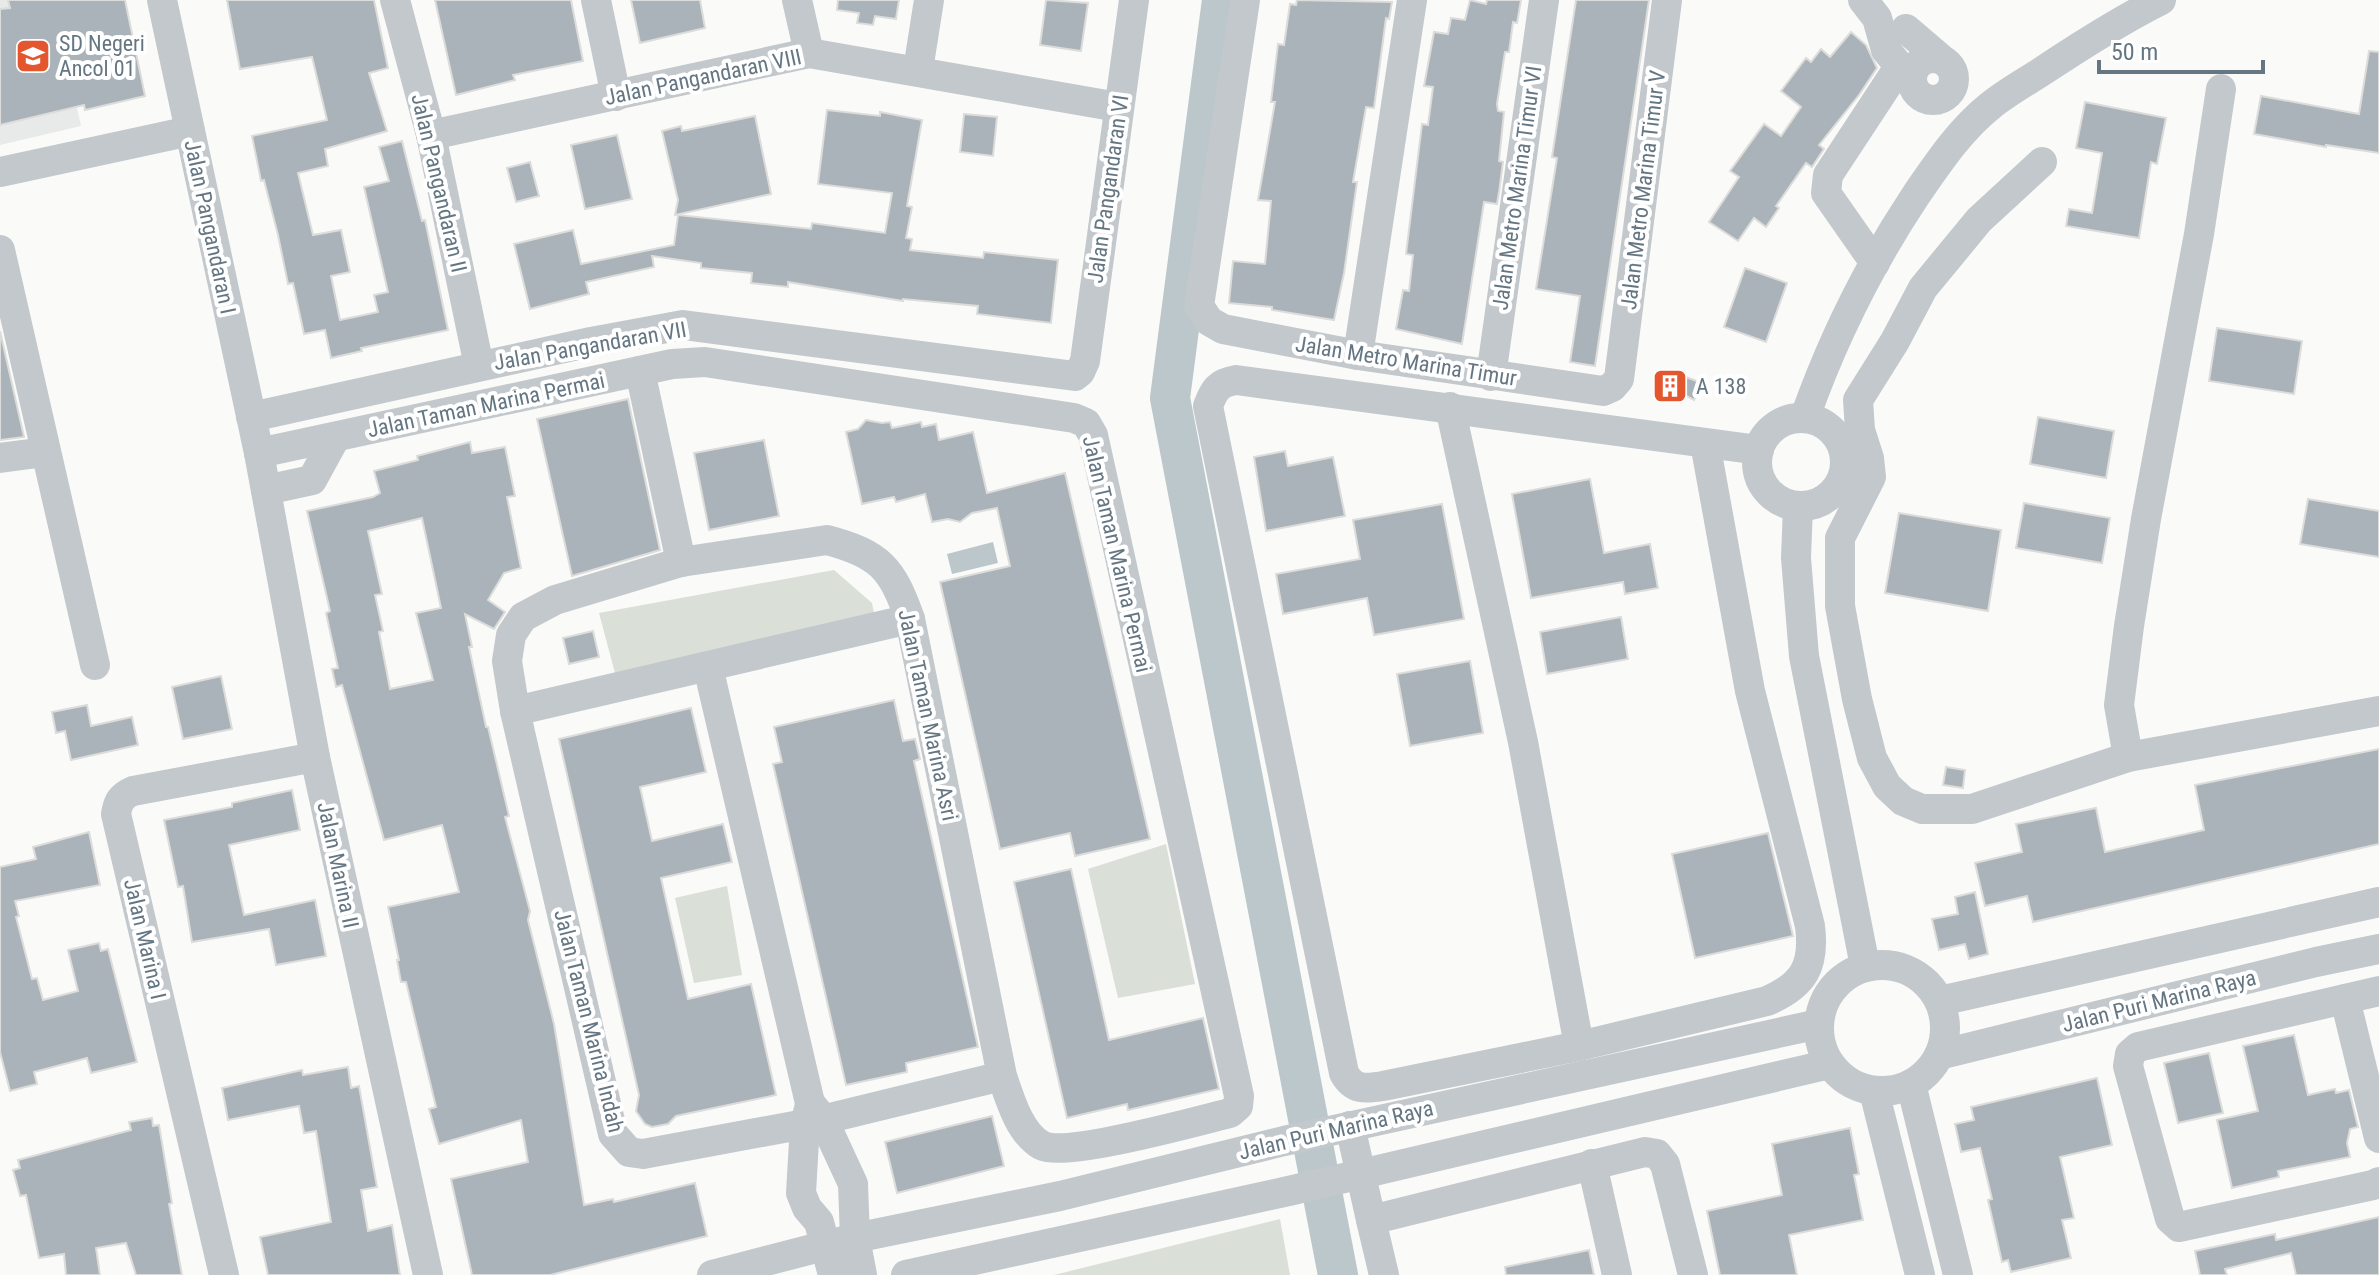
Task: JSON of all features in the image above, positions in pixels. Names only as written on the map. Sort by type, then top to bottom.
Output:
[{"type":"street","name":"Jalan Pangandaran I","points":[[162,0],[259,453]]},
{"type":"street","name":"Jalan Pangandaran II","points":[[395,0],[431,135],[479,366]]},
{"type":"street","points":[[596,0],[616,96]]},
{"type":"street","points":[[797,0],[809,53]]},
{"type":"street","points":[[918,70],[929,0]]},
{"type":"street","name":"Jalan Pangandaran VI","points":[[1075,376],[1085,361],[1134,0]]},
{"type":"street","name":"Jalan Metro Marina Timur","points":[[1245,0],[1199,306],[1209,321],[1223,329],[1491,376],[1603,391],[1619,379]]},
{"type":"street","points":[[1358,355],[1412,0]]},
{"type":"street","name":"Jalan Metro Marina Timur VI","points":[[1491,376],[1544,0]]},
{"type":"street","name":"Jalan Metro Marina Timur V","points":[[1619,379],[1667,0]]},
{"type":"street","points":[[1805,417],[1826,358],[1875,263],[1893,229],[1940,159],[1989,106],[2082,45],[2161,0]]},
{"type":"street","points":[[1883,17],[1947,67],[1989,106]]},
{"type":"street","points":[[1883,17],[1886,50],[1958,138]]},
{"type":"street","name":"Jalan Pangandaran VIII","points":[[431,135],[809,53],[1118,107]]},
{"type":"street","points":[[1875,263],[1826,193],[1828,175],[1913,82],[1917,65],[1931,57],[1947,67]]},
{"type":"street","points":[[2128,757],[2119,705],[2129,626],[2199,234],[2221,89]]},
{"type":"street","points":[[0,172],[190,131]]},
{"type":"street","points":[[2042,162],[1979,220],[1923,288],[1858,400],[1860,430],[1871,477],[1840,538],[1840,606],[1857,699],[1872,758],[1887,786],[1903,801],[1922,809],[1972,809],[2128,757],[2379,711]]},
{"type":"street","points":[[0,250],[95,665]]},
{"type":"street","name":"Jalan Pangandaran VII","points":[[251,417],[683,325],[1075,376]]},
{"type":"street","name":"Jalan Taman Marina Permai","points":[[259,453],[672,364],[705,362],[1074,418],[1086,423],[1093,435],[1239,1096],[1238,1106],[1230,1113],[1083,1147],[1053,1149],[1040,1144],[1028,1133],[1012,1106],[1002,1076]]},
{"type":"street","points":[[640,371],[681,562]]},
{"type":"street","points":[[1705,443],[1750,691],[1810,926],[1813,947],[1807,970],[1789,991],[1767,1001],[1579,1046],[1365,1089],[1356,1087],[1346,1077],[1208,406],[1213,392],[1221,383],[1236,380],[1759,450]]},
{"type":"street","points":[[1450,407],[1523,742],[1579,1046]]},
{"type":"street","points":[[1805,417],[1823,423],[1838,437],[1845,455],[1844,475],[1834,492],[1817,503],[1798,506],[1785,503],[1765,487],[1757,463],[1759,450],[1768,432],[1785,420],[1805,417]]},
{"type":"street","points":[[266,490],[312,480],[335,438]]},
{"type":"street","points":[[0,458],[45,452]]},
{"type":"street","name":"Jalan Marina II","points":[[259,453],[315,757],[428,1275]]},
{"type":"street","points":[[1798,506],[1796,558],[1804,656],[1865,966]]},
{"type":"street","name":"Jalan Taman Marina Asri","points":[[681,562],[827,540],[851,546],[879,561],[898,585],[910,619],[1002,1076]]},
{"type":"street","name":"Jalan Taman Marina Indah","points":[[681,562],[555,600],[523,617],[511,635],[507,661],[515,711],[613,1134],[629,1152],[643,1154],[1002,1076]]},
{"type":"street","points":[[515,711],[910,619]]},
{"type":"street","points":[[708,667],[813,1115],[853,1184],[833,1275]]},
{"type":"street","name":"Jalan Marina I","points":[[224,1275],[116,814],[117,805],[123,795],[133,791],[315,757]]},
{"type":"street","name":"Jalan Puri Marina Raya","points":[[1940,1001],[2379,902]]},
{"type":"street","name":"Jalan Puri Marina Raya","points":[[1939,1055],[2379,949]]},
{"type":"street","points":[[1887,964],[1909,970],[1927,983],[1940,1001],[1945,1019],[1939,1055],[1928,1072],[1911,1084],[1893,1091],[1874,1091],[1842,1077],[1830,1064],[1821,1045],[1819,1024],[1823,1005],[1833,988],[1847,975],[1865,966],[1887,964]]},
{"type":"street","points":[[2379,991],[2138,1047],[2130,1054],[2128,1066],[2170,1219],[2179,1227],[2379,1182]]},
{"type":"street","points":[[2345,999],[2379,1138]]},
{"type":"street","name":"Jalan Puri Marina Raya","points":[[712,1275],[841,1242],[1060,1196],[1350,1126],[1819,1024]]},
{"type":"street","points":[[906,1275],[1293,1190],[1830,1064]]},
{"type":"street","points":[[1911,1084],[1950,1274]]},
{"type":"street","points":[[1874,1091],[1920,1275]]},
{"type":"street","points":[[813,1115],[801,1193],[807,1208],[841,1242],[862,1275]]},
{"type":"street","points":[[1350,1126],[1345,1177],[1371,1220],[1384,1275]]},
{"type":"street","points":[[1244,1151],[1257,1197]]},
{"type":"street","points":[[1371,1220],[1592,1164],[1645,1152],[1657,1154],[1665,1164],[1693,1275]]},
{"type":"street","points":[[1592,1164],[1617,1275]]},
{"type":"shaded area","name":"SD Negeri Ancol 01","points":[[0,0],[53,0],[81,126],[0,145]]},
{"type":"shaded area","points":[[993,542],[998,563],[952,574],[947,554]]},
{"type":"shaded area","points":[[834,570],[872,603],[877,627],[616,677],[599,613]]},
{"type":"shaded area","points":[[1166,844],[1195,984],[1118,998],[1088,869]]},
{"type":"shaded area","points":[[727,886],[742,975],[694,983],[675,898]]},
{"type":"shaded area","points":[[1280,1219],[1290,1275],[1054,1275]]},
{"type":"building","points":[[8,0],[125,0],[145,96],[85,110],[84,105],[0,125],[0,9],[10,8]]},
{"type":"building","points":[[227,0],[374,0],[388,68],[369,73],[387,131],[325,149],[328,166],[298,173],[313,235],[341,230],[350,272],[331,276],[340,320],[378,312],[374,295],[388,292],[364,187],[389,181],[379,147],[402,141],[422,221],[425,220],[448,330],[361,348],[362,351],[331,358],[325,330],[304,334],[293,283],[288,284],[252,136],[327,120],[312,57],[240,69]]},
{"type":"building","points":[[435,0],[571,0],[583,61],[513,75],[515,80],[456,95]]},
{"type":"building","points":[[631,0],[700,0],[705,28],[640,43]]},
{"type":"building","points":[[838,0],[899,0],[896,19],[875,16],[873,25],[857,23],[859,13],[837,10]]},
{"type":"building","points":[[1046,0],[1088,3],[1081,51],[1040,45]]},
{"type":"building","points":[[1297,0],[1392,2],[1389,19],[1386,18],[1374,108],[1366,107],[1353,182],[1357,182],[1344,273],[1334,320],[1272,310],[1272,307],[1229,303],[1233,261],[1265,264],[1271,201],[1258,200],[1275,102],[1271,102],[1278,44],[1284,45],[1290,4],[1296,5]]},
{"type":"building","points":[[1470,0],[1486,4],[1487,0],[1521,0],[1517,23],[1513,22],[1509,52],[1505,52],[1497,104],[1498,111],[1504,112],[1499,161],[1503,162],[1497,204],[1484,202],[1462,344],[1396,329],[1403,290],[1409,291],[1413,255],[1406,254],[1422,124],[1428,125],[1433,87],[1424,86],[1434,32],[1448,34],[1451,18],[1465,20]]},
{"type":"building","points":[[1576,0],[1649,0],[1595,366],[1570,362],[1580,296],[1536,289],[1557,158],[1552,157]]},
{"type":"building","points":[[1851,32],[1866,45],[1877,68],[1819,145],[1824,149],[1812,167],[1806,163],[1776,206],[1779,208],[1766,227],[1754,218],[1738,241],[1709,222],[1739,177],[1730,171],[1764,124],[1781,136],[1801,107],[1781,91],[1806,58],[1811,62],[1821,49],[1830,57]]},
{"type":"building","points":[[2369,51],[2379,52],[2379,153],[2254,134],[2261,96],[2359,114]]},
{"type":"building","points":[[2085,102],[2166,118],[2157,164],[2151,162],[2139,238],[2066,226],[2069,209],[2092,213],[2102,153],[2076,148]]},
{"type":"building","points":[[827,110],[880,116],[880,112],[922,120],[907,206],[912,207],[906,238],[912,239],[910,250],[983,258],[984,252],[1058,260],[1051,323],[977,314],[978,306],[903,301],[788,282],[788,287],[751,283],[752,273],[701,268],[701,263],[652,256],[654,267],[586,282],[589,294],[530,309],[514,244],[573,230],[581,264],[674,245],[678,215],[811,229],[812,223],[885,233],[892,193],[818,184]]},
{"type":"building","points":[[964,114],[997,117],[993,156],[960,152]]},
{"type":"building","points":[[755,116],[771,194],[675,215],[678,200],[662,131],[681,126],[682,131]]},
{"type":"building","points":[[617,135],[632,199],[585,209],[571,145]]},
{"type":"building","points":[[530,162],[539,196],[516,202],[507,168]]},
{"type":"building","points":[[1745,268],[1787,283],[1766,342],[1724,327]]},
{"type":"building","points":[[2217,328],[2302,341],[2294,394],[2209,381]]},
{"type":"building","points":[[0,331],[24,437],[0,440]]},
{"type":"building","points":[[1660,375],[1686,377],[1702,383],[1694,400],[1687,396],[1659,395]]},
{"type":"building","points":[[628,399],[660,550],[572,576],[537,419]]},
{"type":"building","points":[[2038,417],[2114,431],[2106,478],[2030,464]]},
{"type":"building","points":[[866,420],[890,422],[892,428],[921,422],[922,427],[936,424],[939,440],[973,432],[987,493],[1065,473],[1150,839],[1075,856],[1070,833],[1000,849],[940,582],[1010,566],[997,508],[972,513],[960,522],[948,519],[932,522],[925,494],[896,502],[894,497],[862,504],[846,432],[858,429]]},
{"type":"building","points":[[764,440],[779,516],[709,530],[694,453]]},
{"type":"building","points":[[470,442],[472,453],[505,447],[515,496],[507,497],[521,568],[504,573],[488,600],[505,612],[494,629],[465,614],[486,727],[509,816],[505,817],[530,911],[528,920],[554,1024],[584,1205],[613,1199],[614,1202],[695,1183],[707,1236],[550,1275],[472,1275],[451,1179],[528,1162],[521,1120],[439,1144],[429,1109],[436,1107],[406,982],[401,982],[388,907],[459,892],[442,825],[384,840],[342,685],[336,687],[332,669],[338,668],[326,613],[330,611],[307,511],[373,497],[380,493],[374,471],[418,460],[417,456]],"holes":[[[422,518],[441,608],[416,613],[433,680],[390,689],[375,595],[382,594],[368,531]]]},
{"type":"building","points":[[1285,451],[1288,466],[1333,457],[1345,516],[1266,531],[1254,457]]},
{"type":"building","points":[[1590,479],[1604,553],[1650,544],[1658,588],[1625,594],[1623,582],[1531,598],[1512,494]]},
{"type":"building","points":[[2308,499],[2379,511],[2379,557],[2300,544]]},
{"type":"building","points":[[2024,503],[2110,518],[2102,563],[2016,548]]},
{"type":"building","points":[[1442,504],[1464,619],[1374,635],[1367,598],[1283,614],[1276,574],[1360,559],[1353,520]]},
{"type":"building","points":[[1899,513],[2001,530],[1988,611],[1885,593]]},
{"type":"building","points":[[1621,617],[1628,659],[1547,674],[1540,632]]},
{"type":"building","points":[[593,631],[599,657],[569,664],[563,638]]},
{"type":"building","points":[[1470,661],[1483,733],[1410,746],[1397,674]]},
{"type":"building","points":[[221,676],[232,729],[183,739],[172,687]]},
{"type":"building","points":[[894,700],[903,741],[915,739],[920,759],[914,761],[978,1047],[906,1063],[907,1072],[846,1085],[773,764],[782,762],[774,727]]},
{"type":"building","points":[[87,705],[91,726],[132,717],[138,745],[71,760],[65,731],[56,733],[52,712]]},
{"type":"building","points":[[691,708],[706,772],[640,787],[652,841],[723,824],[732,862],[661,878],[688,999],[751,984],[776,1095],[676,1116],[668,1124],[652,1127],[645,1124],[636,1111],[639,1095],[559,739]]},
{"type":"building","points":[[2379,749],[2379,844],[2033,922],[2027,896],[1985,906],[1975,863],[2022,852],[2016,824],[2096,808],[2105,852],[2204,830],[2195,785]]},
{"type":"building","points":[[1946,767],[1965,770],[1963,788],[1943,785]]},
{"type":"building","points":[[292,790],[300,830],[229,845],[244,915],[315,900],[326,956],[276,965],[269,929],[192,942],[183,886],[178,887],[164,820],[232,807],[232,803]]},
{"type":"building","points":[[89,832],[100,885],[15,901],[19,916],[16,917],[32,979],[37,978],[43,1000],[78,991],[68,950],[99,943],[101,951],[108,949],[137,1062],[91,1073],[87,1058],[34,1072],[37,1084],[10,1091],[0,1052],[0,867],[36,859],[33,847]]},
{"type":"building","points":[[1768,833],[1793,936],[1695,958],[1672,854]]},
{"type":"building","points":[[1071,869],[1109,1040],[1203,1018],[1219,1089],[1128,1110],[1127,1104],[1067,1118],[1014,882]]},
{"type":"building","points":[[1975,892],[1988,954],[1969,959],[1965,944],[1939,950],[1932,919],[1958,914],[1955,897]]},
{"type":"building","points":[[2294,1035],[2308,1095],[2335,1089],[2336,1093],[2349,1090],[2358,1127],[2350,1129],[2347,1143],[2350,1157],[2278,1171],[2279,1177],[2232,1188],[2217,1120],[2258,1111],[2243,1046]]},
{"type":"building","points":[[2209,1053],[2223,1113],[2178,1123],[2164,1063]]},
{"type":"building","points":[[348,1067],[351,1088],[359,1086],[377,1187],[361,1190],[368,1231],[392,1225],[400,1275],[268,1275],[260,1237],[331,1222],[316,1131],[304,1133],[299,1106],[228,1120],[222,1088],[302,1070],[303,1075]]},
{"type":"building","points":[[2097,1078],[2112,1145],[2060,1157],[2074,1218],[2062,1220],[2071,1258],[2011,1272],[2008,1260],[2002,1262],[1980,1148],[1961,1152],[1955,1124],[1974,1120],[1971,1107]]},
{"type":"building","points":[[992,1116],[1004,1166],[897,1193],[885,1142]]},
{"type":"building","points":[[152,1118],[153,1126],[159,1125],[182,1275],[136,1275],[126,1243],[96,1248],[100,1275],[66,1275],[64,1254],[39,1258],[26,1195],[20,1196],[13,1170],[20,1168],[18,1160],[131,1130],[129,1122]]},
{"type":"building","points":[[1850,1128],[1859,1174],[1854,1175],[1863,1220],[1789,1235],[1797,1275],[1720,1275],[1707,1211],[1782,1195],[1772,1144]]},
{"type":"building","points":[[2379,1217],[2379,1275],[2296,1275],[2291,1253],[2225,1269],[2227,1275],[2200,1275],[2195,1251],[2275,1234],[2276,1240]]},
{"type":"building","points":[[1589,1250],[1594,1275],[1506,1275],[1505,1267]]},
{"type":"waterway","points":[[1222,0],[1170,398],[1338,1275]]},
{"type":"place","name":"SD Negeri Ancol 01","points":[[33,56]]},
{"type":"place","name":"A 138","points":[[1670,386]]}]
